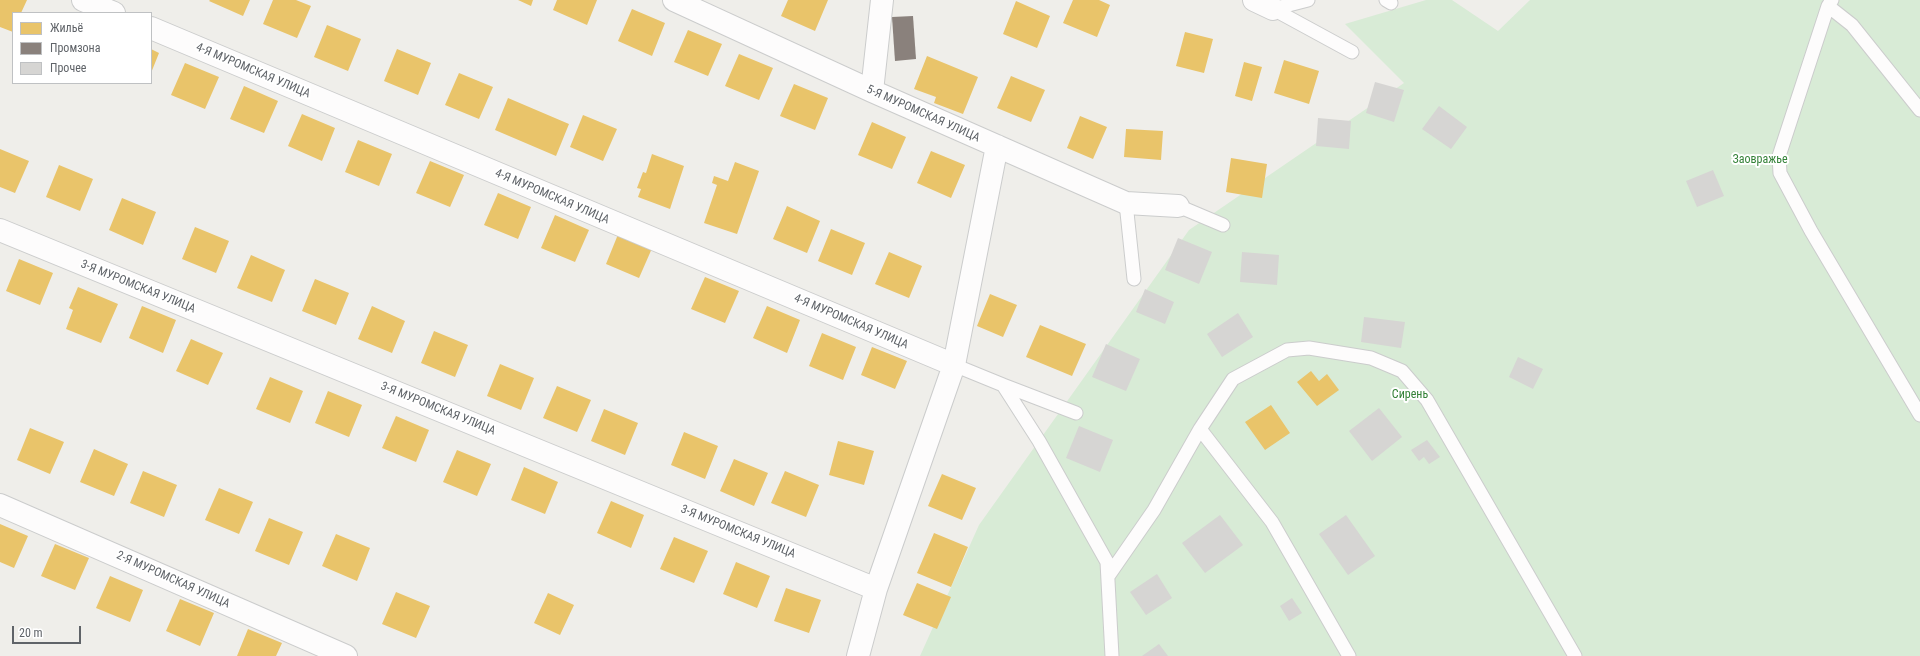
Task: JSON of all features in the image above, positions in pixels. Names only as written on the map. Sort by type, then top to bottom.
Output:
[{"type":"street","points":[[83,0],[112,12]]},
{"type":"street","name":"5-Я МУРОМСКАЯ УЛИЦА","points":[[674,0],[872,91],[1126,203],[1178,206]]},
{"type":"street","points":[[872,91],[882,0]]},
{"type":"street","name":"4-Я МУРОМСКАЯ УЛИЦА","points":[[152,28],[954,365]]},
{"type":"street","points":[[858,656],[876,589],[954,365],[997,146]]},
{"type":"street","name":"3-Я МУРОМСКАЯ УЛИЦА","points":[[0,230],[876,589]]},
{"type":"street","name":"2-Я МУРОМСКАЯ УЛИЦА","points":[[0,505],[346,656]]},
{"type":"lane","points":[[1264,4],[1308,0]]},
{"type":"lane","points":[[1920,110],[1852,25],[1830,3],[1779,156],[1780,174],[1811,231],[1920,415]]},
{"type":"lane","points":[[1264,4],[1352,52]]},
{"type":"lane","points":[[1126,203],[1134,280]]},
{"type":"lane","points":[[1178,206],[1223,225]]},
{"type":"lane","points":[[1109,575],[1154,510],[1200,429],[1234,378],[1287,350],[1310,348],[1371,358],[1402,371],[1426,400],[1575,656]]},
{"type":"lane","points":[[954,365],[1003,386],[1076,413]]},
{"type":"lane","points":[[1003,386],[1039,441],[1107,562],[1109,575],[1112,656]]},
{"type":"lane","points":[[1200,429],[1272,522],[1349,656]]},
{"type":"green space","name":"Сирень","points":[[1426,0],[1452,0],[1498,31],[1530,0],[1920,0],[1920,656],[920,656],[979,525],[1189,230],[1404,83],[1345,24]]},
{"type":"building: Жильё","points":[[0,0],[27,0],[21,12],[12,12],[12,32],[0,27]]},
{"type":"building: Жильё","points":[[250,0],[243,16],[209,1]]},
{"type":"building: Жильё","points":[[273,0],[296,0],[311,6],[297,38],[263,24]]},
{"type":"building: Жильё","points":[[518,0],[533,0],[531,6]]},
{"type":"building: Жильё","points":[[557,0],[597,0],[587,25],[553,10]]},
{"type":"building: Жильё","points":[[788,0],[828,0],[815,31],[781,16]]},
{"type":"building: Жильё","points":[[1073,0],[1099,0],[1110,5],[1097,37],[1063,23]]},
{"type":"building: Жильё","points":[[1016,1],[1050,16],[1037,48],[1003,34]]},
{"type":"building: Жильё","points":[[632,9],[665,23],[652,56],[618,41]]},
{"type":"building: Жильё","points":[[327,25],[361,39],[348,71],[314,57]]},
{"type":"building: Жильё","points":[[688,30],[722,44],[708,76],[674,62]]},
{"type":"building: Жильё","points":[[1185,32],[1213,39],[1204,73],[1176,66]]},
{"type":"building: Жильё","points":[[397,49],[431,63],[418,95],[384,81]]},
{"type":"building: Жильё","points":[[152,50],[159,53],[152,70]]},
{"type":"building: Жильё","points":[[739,54],[773,68],[759,100],[725,86]]},
{"type":"building: Жильё","points":[[927,56],[978,77],[963,114],[934,103],[936,97],[914,89]]},
{"type":"building: Жильё","points":[[1284,60],[1319,71],[1309,104],[1274,93]]},
{"type":"building: Жильё","points":[[1244,62],[1262,67],[1252,101],[1235,96]]},
{"type":"building: Жильё","points":[[185,63],[219,77],[205,109],[171,95]]},
{"type":"building: Жильё","points":[[459,73],[493,87],[479,119],[445,105]]},
{"type":"building: Жильё","points":[[1011,76],[1045,90],[1031,122],[997,108]]},
{"type":"building: Жильё","points":[[794,84],[828,98],[815,130],[780,116]]},
{"type":"building: Жильё","points":[[244,86],[278,101],[264,133],[230,119]]},
{"type":"building: Жильё","points":[[508,98],[569,124],[556,156],[495,130]]},
{"type":"building: Жильё","points":[[302,114],[335,128],[322,161],[288,146]]},
{"type":"building: Жильё","points":[[583,115],[617,129],[603,161],[570,147]]},
{"type":"building: Жильё","points":[[1080,116],[1107,127],[1093,159],[1067,148]]},
{"type":"building: Жильё","points":[[872,122],[906,137],[892,169],[858,155]]},
{"type":"building: Жильё","points":[[1126,129],[1163,131],[1161,160],[1124,157]]},
{"type":"building: Жильё","points":[[358,140],[392,154],[379,186],[345,172]]},
{"type":"building: Жильё","points":[[0,149],[29,161],[15,193],[0,187]]},
{"type":"building: Жильё","points":[[931,151],[965,165],[951,198],[917,183]]},
{"type":"building: Жильё","points":[[652,154],[684,166],[670,209],[638,197],[641,189],[637,188],[643,172],[646,173]]},
{"type":"building: Жильё","points":[[1231,158],[1267,164],[1262,198],[1226,192]]},
{"type":"building: Жильё","points":[[430,161],[464,175],[450,207],[416,193]]},
{"type":"building: Жильё","points":[[735,162],[759,171],[737,234],[704,223],[717,185],[712,183],[714,176],[728,181]]},
{"type":"building: Жильё","points":[[59,165],[93,179],[80,211],[46,197]]},
{"type":"building: Жильё","points":[[498,193],[531,207],[518,239],[484,225]]},
{"type":"building: Жильё","points":[[122,198],[156,212],[143,245],[109,230]]},
{"type":"building: Жильё","points":[[787,206],[820,221],[807,253],[773,239]]},
{"type":"building: Жильё","points":[[555,215],[589,230],[575,262],[541,248]]},
{"type":"building: Жильё","points":[[195,227],[229,241],[216,273],[182,259]]},
{"type":"building: Жильё","points":[[831,229],[865,243],[852,275],[818,261]]},
{"type":"building: Жильё","points":[[619,232],[653,246],[639,278],[606,264]]},
{"type":"building: Жильё","points":[[889,252],[922,266],[909,298],[875,284]]},
{"type":"building: Жильё","points":[[251,255],[285,270],[272,302],[237,288]]},
{"type":"building: Жильё","points":[[19,259],[53,273],[40,305],[6,291]]},
{"type":"building: Жильё","points":[[705,277],[739,291],[725,323],[691,309]]},
{"type":"building: Жильё","points":[[315,279],[349,293],[336,325],[302,311]]},
{"type":"building: Жильё","points":[[78,287],[118,304],[101,343],[66,329],[73,310],[69,308]]},
{"type":"building: Жильё","points":[[990,294],[1017,305],[1003,337],[977,326]]},
{"type":"building: Жильё","points":[[142,306],[176,320],[163,353],[129,338]]},
{"type":"building: Жильё","points":[[372,306],[405,321],[392,353],[358,339]]},
{"type":"building: Жильё","points":[[767,306],[800,320],[787,353],[753,338]]},
{"type":"building: Жильё","points":[[1040,325],[1086,344],[1072,376],[1026,357]]},
{"type":"building: Жильё","points":[[434,331],[468,345],[455,377],[421,363]]},
{"type":"building: Жильё","points":[[822,333],[856,347],[843,380],[809,366]]},
{"type":"building: Жильё","points":[[191,339],[223,353],[208,385],[176,371]]},
{"type":"building: Жильё","points":[[872,347],[907,361],[895,389],[861,375]]},
{"type":"building: Жильё","points":[[500,364],[534,378],[521,410],[487,396]]},
{"type":"building: Жильё","points":[[1311,371],[1319,381],[1327,374],[1339,390],[1317,406],[1297,382]]},
{"type":"building: Жильё","points":[[270,377],[303,391],[290,423],[256,409]]},
{"type":"building: Жильё","points":[[557,386],[591,400],[577,432],[543,418]]},
{"type":"building: Жильё","points":[[328,391],[362,405],[349,437],[315,423]]},
{"type":"building: Жильё","points":[[1271,405],[1290,433],[1265,450],[1245,422]]},
{"type":"building: Жильё","points":[[604,409],[638,423],[625,455],[591,441]]},
{"type":"building: Жильё","points":[[396,416],[429,430],[416,462],[382,448]]},
{"type":"building: Жильё","points":[[30,428],[64,442],[50,474],[17,460]]},
{"type":"building: Жильё","points":[[684,432],[718,446],[705,479],[671,465]]},
{"type":"building: Жильё","points":[[838,441],[874,451],[864,485],[829,475]]},
{"type":"building: Жильё","points":[[94,449],[128,464],[114,496],[80,482]]},
{"type":"building: Жильё","points":[[457,450],[491,464],[477,496],[443,482]]},
{"type":"building: Жильё","points":[[734,459],[768,473],[754,506],[720,491]]},
{"type":"building: Жильё","points":[[524,467],[558,482],[545,514],[511,500]]},
{"type":"building: Жильё","points":[[143,471],[177,485],[164,517],[130,503]]},
{"type":"building: Жильё","points":[[785,471],[819,485],[806,517],[771,503]]},
{"type":"building: Жильё","points":[[942,474],[976,488],[962,520],[928,506]]},
{"type":"building: Жильё","points":[[219,488],[253,502],[239,534],[205,520]]},
{"type":"building: Жильё","points":[[611,501],[644,515],[631,548],[597,533]]},
{"type":"building: Жильё","points":[[269,518],[303,532],[289,565],[255,551]]},
{"type":"building: Жильё","points":[[0,524],[28,536],[14,568],[0,562]]},
{"type":"building: Жильё","points":[[934,533],[968,547],[951,587],[917,573]]},
{"type":"building: Жильё","points":[[336,534],[370,548],[357,581],[322,566]]},
{"type":"building: Жильё","points":[[674,537],[708,551],[694,583],[660,569]]},
{"type":"building: Жильё","points":[[55,544],[89,558],[75,590],[41,576]]},
{"type":"building: Жильё","points":[[736,562],[770,576],[757,608],[723,594]]},
{"type":"building: Жильё","points":[[110,576],[143,590],[130,622],[96,608]]},
{"type":"building: Жильё","points":[[917,583],[951,597],[937,629],[903,615]]},
{"type":"building: Жильё","points":[[786,588],[821,600],[809,633],[774,621]]},
{"type":"building: Жильё","points":[[396,592],[430,606],[416,638],[382,624]]},
{"type":"building: Жильё","points":[[548,593],[574,605],[560,635],[534,623]]},
{"type":"building: Жильё","points":[[180,599],[214,613],[200,646],[166,631]]},
{"type":"building: Жильё","points":[[248,629],[282,643],[276,656],[237,656]]},
{"type":"building: Промзона","points":[[913,16],[916,59],[895,61],[892,17]]},
{"type":"building: Прочее","points":[[1375,82],[1404,90],[1394,122],[1366,113]]},
{"type":"building: Прочее","points":[[1439,106],[1467,127],[1451,149],[1422,129]]},
{"type":"building: Прочее","points":[[1318,118],[1351,121],[1349,149],[1316,146]]},
{"type":"building: Прочее","points":[[1713,170],[1724,196],[1697,207],[1686,181]]},
{"type":"building: Прочее","points":[[1178,238],[1212,252],[1199,284],[1165,270]]},
{"type":"building: Прочее","points":[[1242,252],[1279,255],[1277,285],[1240,282]]},
{"type":"building: Прочее","points":[[1145,289],[1174,302],[1165,324],[1136,312]]},
{"type":"building: Прочее","points":[[1238,313],[1253,337],[1222,357],[1207,334]]},
{"type":"building: Прочее","points":[[1364,317],[1405,322],[1401,348],[1361,342]]},
{"type":"building: Прочее","points":[[1106,344],[1140,359],[1126,391],[1092,377]]},
{"type":"building: Прочее","points":[[1518,357],[1543,369],[1533,389],[1509,377]]},
{"type":"building: Прочее","points":[[1379,408],[1402,437],[1372,461],[1349,431]]},
{"type":"building: Прочее","points":[[1079,426],[1113,440],[1100,472],[1066,458]]},
{"type":"building: Прочее","points":[[1427,440],[1440,457],[1429,464],[1424,457],[1419,461],[1411,450]]},
{"type":"building: Прочее","points":[[1220,515],[1243,545],[1205,573],[1182,543]]},
{"type":"building: Прочее","points":[[1346,515],[1375,556],[1348,575],[1319,534]]},
{"type":"building: Прочее","points":[[1157,574],[1172,598],[1146,615],[1130,592]]},
{"type":"building: Прочее","points":[[1292,598],[1302,613],[1289,621],[1280,606]]},
{"type":"building: Прочее","points":[[1159,644],[1168,656],[1142,656]]},
{"type":"park label","name":"Заовражье","points":[[1760,160]]}]
